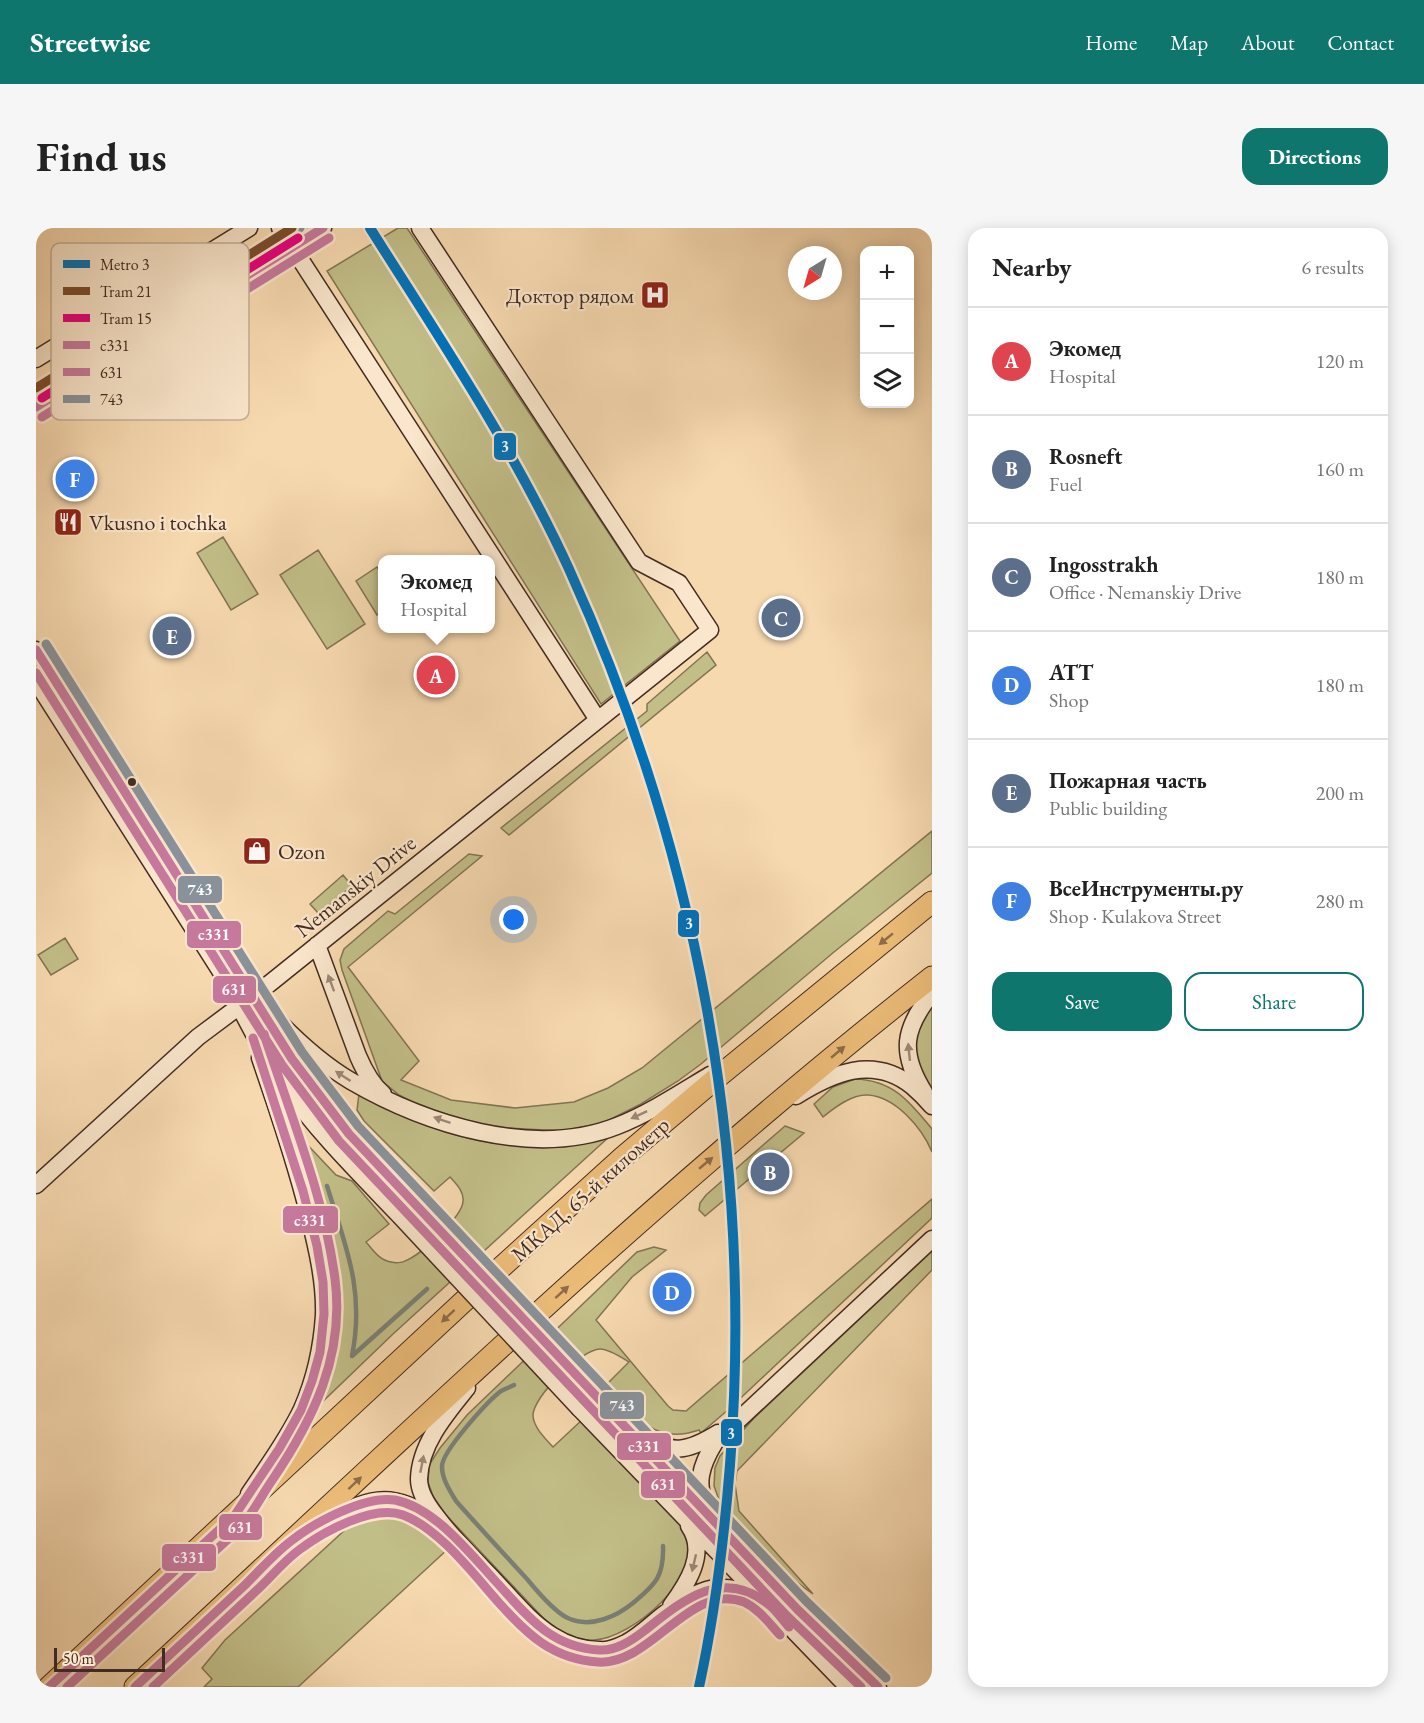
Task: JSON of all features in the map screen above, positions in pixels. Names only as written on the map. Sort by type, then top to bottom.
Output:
[{"type":"highway","name":"МКАД, 65-й километр","points":[[49,1687],[581,1195],[744,1055],[932,902]]},
{"type":"highway","points":[[135,1687],[502,1345],[662,1201],[860,1034],[932,977]]},
{"type":"main road","points":[[225,243],[249,228]]},
{"type":"main road","points":[[280,228],[491,555]]},
{"type":"main road","points":[[249,275],[323,228]]},
{"type":"main road","name":"Nemanskiy Drive","points":[[36,1185],[198,1037],[247,1001],[710,630],[679,583],[639,562],[420,228]]},
{"type":"main road","points":[[36,359],[51,350]]},
{"type":"main road","points":[[36,407],[51,398]]},
{"type":"main road","points":[[495,561],[598,720]]},
{"type":"main road","points":[[36,650],[247,1001],[328,1066],[351,1081],[395,1103],[445,1122],[490,1134],[522,1138],[552,1138],[582,1135],[616,1126],[650,1110],[744,1055]]},
{"type":"main road","points":[[36,681],[221,972],[247,1001],[349,1134],[797,1609],[878,1687]]},
{"type":"main road","points":[[317,945],[364,1071],[377,1089],[395,1103]]},
{"type":"main road","points":[[932,993],[917,1012],[909,1031],[907,1046],[917,1082],[932,1106]]},
{"type":"main road","points":[[235,1515],[279,1449],[301,1410],[320,1352],[323,1324],[323,1282],[317,1246],[303,1191],[250,1028],[247,1001]]},
{"type":"main road","points":[[250,1028],[284,1085],[334,1147],[679,1514],[848,1687]]},
{"type":"main road","points":[[762,1117],[837,1074],[859,1069],[877,1069],[895,1075],[912,1086],[932,1106]]},
{"type":"main road","points":[[277,1107],[278,1093],[292,1080],[298,1080],[318,1095]]},
{"type":"main road","points":[[721,1528],[706,1508],[700,1491],[699,1476],[704,1460],[715,1442],[932,1239]]},
{"type":"main road","points":[[502,1345],[450,1409],[432,1436],[421,1460],[419,1481],[424,1497],[450,1534],[537,1624],[567,1644],[602,1651],[618,1647],[634,1639],[669,1610],[691,1597],[722,1587],[750,1593],[765,1602]]},
{"type":"main road","points":[[595,1395],[638,1434],[657,1445],[673,1449],[691,1448],[734,1423]]},
{"type":"main road","points":[[297,1537],[354,1507],[375,1499],[395,1500],[414,1507],[450,1534]]},
{"type":"main road","points":[[669,1610],[693,1570],[697,1553],[694,1534],[679,1514]]},
{"type":"shaded area","points":[[398,228],[407,228],[680,641],[601,704],[327,271]]},
{"type":"shaded area","points":[[223,537],[258,594],[231,610],[197,553]]},
{"type":"shaded area","points":[[318,550],[365,624],[327,649],[280,575]]},
{"type":"shaded area","points":[[377,567],[378,614],[377,615],[356,581]]},
{"type":"shaded area","points":[[707,652],[716,665],[509,835],[501,828],[647,711],[647,704]]},
{"type":"shaded area","points":[[932,831],[932,873],[701,1064],[641,1104],[603,1123],[562,1131],[490,1127],[447,1115],[399,1095],[382,1081],[342,970],[340,960],[344,949],[388,911],[395,914],[469,854],[482,856],[348,967],[419,1061],[401,1080],[451,1100],[515,1108],[574,1102],[608,1088],[642,1068]]},
{"type":"shaded area","points":[[343,875],[352,886],[319,914],[310,904]]},
{"type":"shaded area","points":[[65,938],[78,959],[51,975],[38,955]]},
{"type":"shaded area","points":[[932,1006],[932,1089],[918,1064],[914,1042],[918,1027]]},
{"type":"shaded area","points":[[855,1079],[880,1083],[900,1094],[932,1129],[932,1152],[922,1133],[907,1115],[888,1101],[878,1097],[862,1095],[850,1099],[823,1117],[814,1104],[833,1087]]},
{"type":"shaded area","points":[[359,1094],[420,1123],[481,1141],[543,1146],[576,1143],[610,1136],[393,1334],[317,1407],[339,1327],[338,1290],[334,1256],[301,1138],[336,1175],[352,1181],[389,1224],[366,1242],[387,1261],[402,1262],[420,1252],[449,1225],[463,1201],[461,1191],[450,1177],[434,1191],[364,1121],[357,1110]]},
{"type":"shaded area","points":[[785,1126],[804,1133],[705,1216],[699,1210],[700,1203],[706,1195]]},
{"type":"shaded area","points":[[932,1199],[932,1218],[701,1433],[699,1430],[683,1434],[657,1431],[636,1416],[608,1383],[629,1362],[604,1349],[592,1351],[582,1357],[549,1386],[535,1408],[533,1416],[540,1433],[553,1447],[583,1419],[671,1512],[687,1535],[690,1551],[685,1569],[675,1586],[661,1602],[627,1629],[609,1637],[587,1640],[569,1636],[553,1627],[445,1514],[433,1496],[428,1482],[429,1465],[467,1415],[637,1252],[654,1247],[666,1250],[632,1277],[596,1320],[668,1406],[673,1410],[686,1411]]},
{"type":"shaded area","points":[[932,1251],[932,1270],[737,1471],[735,1484],[739,1511],[813,1594],[774,1566],[722,1508],[714,1486],[715,1468],[720,1456],[755,1417]]},
{"type":"shaded area","points":[[381,1509],[411,1516],[449,1548],[298,1687],[204,1687],[212,1679],[202,1668],[225,1640],[347,1528],[360,1513]]},
{"type":"waterway","points":[[327,1186],[347,1249],[355,1290],[356,1311],[352,1356],[427,1289]]},
{"type":"waterway","points":[[514,1385],[501,1391],[476,1415],[449,1450],[442,1471],[456,1501],[541,1595],[570,1619],[587,1622],[612,1616],[633,1603],[653,1585],[662,1565],[663,1546]]},
{"type":"metro line","name":"3","points":[[370,228],[449,353],[548,524],[614,676],[652,785],[683,895],[706,1007],[723,1120],[733,1234],[735,1349],[730,1465],[718,1577],[699,1687]]},
{"type":"tram line","name":"21","points":[[249,255],[292,228]]},
{"type":"tram line","name":"15","points":[[249,269],[298,238]]},
{"type":"tram line","name":"21","points":[[36,388],[51,379]]},
{"type":"tram line","name":"15","points":[[42,398],[51,392]]},
{"type":"transit line","name":"743","points":[[249,260],[300,228]]},
{"type":"transit line","name":"с331","points":[[249,274],[323,228]]},
{"type":"transit line","name":"631","points":[[249,288],[329,238]]},
{"type":"transit line","name":"743","points":[[36,393],[51,384]]},
{"type":"transit line","name":"с331","points":[[36,407],[51,398]]},
{"type":"transit line","name":"631","points":[[42,417],[51,411]]},
{"type":"transit line","name":"743","points":[[46,644],[302,1052],[358,1126],[806,1601],[886,1678]]},
{"type":"transit line","name":"с331","points":[[36,650],[292,1059],[349,1134],[797,1609],[878,1687]]},
{"type":"transit line","name":"631","points":[[36,673],[282,1065],[339,1141],[788,1617],[861,1687]]},
{"type":"transit line","name":"631","points":[[67,1687],[244,1523],[300,1435],[312,1411],[330,1361],[337,1307],[330,1248],[315,1186],[264,1034]]},
{"type":"transit line","name":"с331","points":[[49,1687],[235,1515],[279,1449],[301,1410],[312,1381],[320,1352],[324,1314],[323,1282],[317,1246],[303,1191],[253,1038]]},
{"type":"transit line","name":"с331","points":[[135,1687],[291,1541],[340,1512],[369,1502],[383,1500],[395,1500],[410,1505],[439,1523],[465,1547],[531,1619],[555,1637],[582,1648],[605,1650],[623,1645],[687,1600],[718,1588],[734,1588],[751,1593],[771,1606],[789,1627]]},
{"type":"transit line","name":"631","points":[[153,1687],[299,1550],[335,1528],[363,1516],[377,1513],[403,1515],[430,1531],[456,1554],[521,1626],[543,1644],[568,1656],[598,1662],[617,1660],[636,1651],[688,1613],[706,1603],[724,1599],[744,1602],[754,1608],[780,1635]]},
{"type":"place","name":"Доктор рядом","points":[[655,295]]},
{"type":"place","name":"ВсеИнструменты.ру","points":[[75,479]]},
{"type":"place","name":"Vkusno i tochka","points":[[68,522]]},
{"type":"place","name":"Ingosstrakh","points":[[781,618]]},
{"type":"place","name":"Пожарная часть","points":[[172,636]]},
{"type":"place","name":"Экомед","points":[[436,675]]},
{"type":"place","name":"Ozon","points":[[257,851]]},
{"type":"place","name":"Rosneft","points":[[770,1172]]},
{"type":"place","name":"АТТ","points":[[672,1292]]}]
